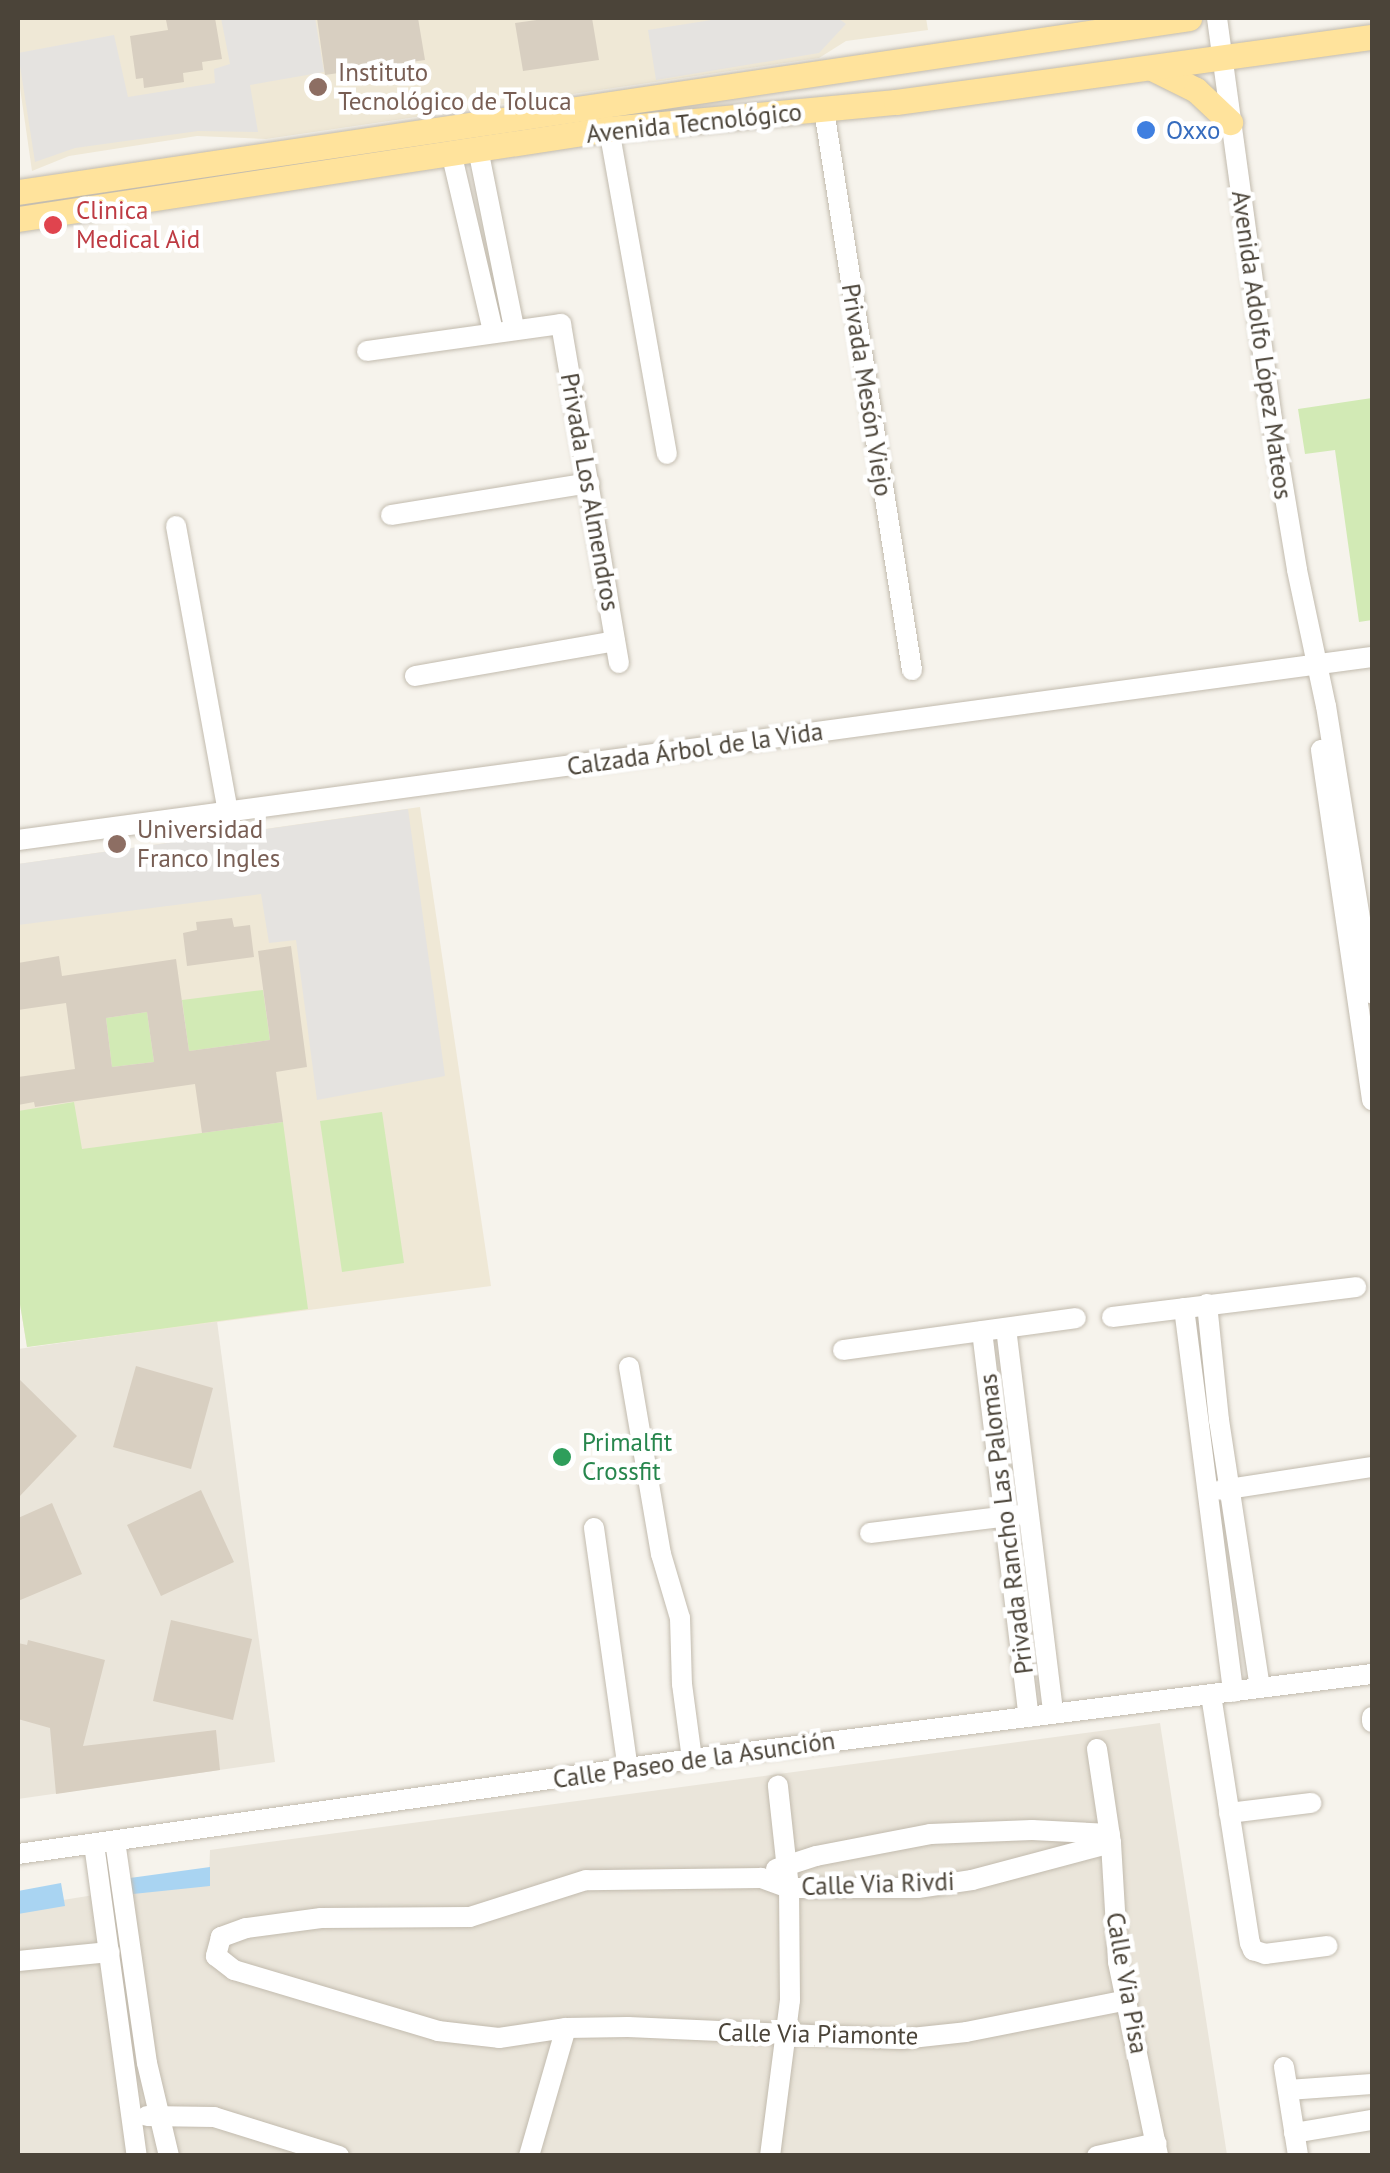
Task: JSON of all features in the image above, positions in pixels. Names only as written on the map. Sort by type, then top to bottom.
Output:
[{"type":"main road","name":"Avenida Tecnológico","points":[[18,192],[1189,18]]},
{"type":"main road","name":"Avenida Tecnológico","points":[[18,219],[451,152],[481,160],[609,129],[970,94],[1372,37]]},
{"type":"main road","points":[[961,53],[976,76],[970,94]]},
{"type":"main road","points":[[1152,68],[1196,90],[1230,122]]},
{"type":"street","name":"Avenida Adolfo López Mateos","points":[[1217,18],[1254,308],[1372,992]]},
{"type":"street","name":"Privada Mesón Viejo","points":[[824,110],[912,670]]},
{"type":"street","points":[[609,129],[667,454]]},
{"type":"street","points":[[451,152],[482,281],[504,330]]},
{"type":"street","points":[[458,178],[481,160],[504,275],[504,330]]},
{"type":"street","points":[[482,281],[504,275]]},
{"type":"street","name":"Privada Los Almendros","points":[[504,330],[558,322],[619,663]]},
{"type":"street","points":[[367,352],[504,330]]},
{"type":"street","points":[[391,515],[589,483]]},
{"type":"street","points":[[176,526],[228,813]]},
{"type":"street","points":[[414,676],[615,641]]},
{"type":"street","name":"Calzada Árbol de la Vida","points":[[18,840],[1372,657]]},
{"type":"street","name":"Avenida Adolfo López Mateos","points":[[1314,664],[1372,1100]]},
{"type":"street","points":[[1112,1317],[1356,1287]]},
{"type":"street","points":[[1207,1304],[1212,1366],[1260,1688]]},
{"type":"street","points":[[1184,1308],[1233,1692]]},
{"type":"street","points":[[843,1350],[1076,1318]]},
{"type":"street","name":"Privada Rancho Las Palomas","points":[[1006,1328],[1053,1713]]},
{"type":"street","name":"Privada Rancho Las Palomas","points":[[982,1331],[1029,1717]]},
{"type":"street","points":[[629,1367],[662,1554],[680,1618],[682,1684],[692,1759]]},
{"type":"street","points":[[1209,1492],[1372,1467]]},
{"type":"street","points":[[870,1533],[1028,1513]]},
{"type":"street","points":[[594,1528],[628,1769]]},
{"type":"street","name":"Calle Paseo de la Asunción","points":[[18,1854],[692,1759],[1372,1674]]},
{"type":"street","points":[[1210,1695],[1254,1950],[1266,1954],[1328,1946]]},
{"type":"street","name":"Calle Via Pisa","points":[[1097,1749],[1110,1838],[1114,1932],[1158,2149]]},
{"type":"street","points":[[770,2156],[788,2037],[789,1888],[778,1786]]},
{"type":"street","points":[[1229,1813],[1311,1803]]},
{"type":"street","name":"Calle Via Rivdi","points":[[761,1878],[787,1862],[930,1834],[1032,1830],[1110,1838]]},
{"type":"street","name":"Calle Via Rivdi","points":[[586,1880],[761,1878],[789,1888],[918,1888],[972,1880],[1110,1838]]},
{"type":"street","points":[[104,1842],[110,1952],[124,1978],[130,2117],[137,2156]]},
{"type":"street","points":[[104,1842],[124,1978],[168,2156]]},
{"type":"street","name":"Calle Via Piamonte","points":[[586,1880],[470,1917],[283,1922],[230,1932],[216,1945],[216,1956],[234,1970],[438,2031],[498,2038],[566,2028],[628,2026],[788,2037],[918,2038],[1127,2000]]},
{"type":"street","points":[[18,1962],[110,1952]]},
{"type":"street","points":[[528,2156],[566,2028]]},
{"type":"street","points":[[1284,2067],[1298,2155]]},
{"type":"street","points":[[1288,2090],[1372,2084]]},
{"type":"street","points":[[130,2117],[214,2117],[339,2156]]},
{"type":"street","points":[[1294,2133],[1372,2120]]},
{"type":"street","points":[[1097,2156],[1158,2149]]},
{"type":"shaded area","name":"Instituto Tecnológico de Toluca","points":[[18,18],[926,18],[928,30],[846,41],[819,58],[266,139],[197,136],[69,156],[32,171],[18,74]]},
{"type":"shaded area","points":[[221,18],[315,18],[324,72],[250,85],[258,132],[198,131],[75,148],[35,162],[18,53],[114,35],[128,97],[215,83],[214,69],[230,64]]},
{"type":"shaded area","points":[[724,18],[838,18],[846,24],[819,53],[656,80],[648,30]]},
{"type":"shaded area","points":[[420,807],[491,1286],[27,1347],[18,1292],[18,864]]},
{"type":"shaded area","points":[[408,809],[445,1076],[317,1100],[296,940],[269,943],[261,894],[18,925],[18,864]]},
{"type":"shaded area","points":[[217,1321],[275,1762],[18,1799],[18,1349]]},
{"type":"shaded area","points":[[1160,1723],[1227,2155],[18,2156],[18,1907],[209,1877],[210,1850]]},
{"type":"green space","points":[[1372,398],[1372,620],[1359,622],[1335,450],[1305,454],[1298,409]]},
{"type":"green space","points":[[263,990],[270,1040],[189,1051],[182,1000]]},
{"type":"green space","points":[[147,1012],[154,1062],[112,1067],[106,1018]]},
{"type":"green space","points":[[74,1102],[82,1149],[283,1122],[308,1309],[27,1347],[18,1292],[18,1111]]},
{"type":"green space","points":[[382,1112],[404,1263],[342,1272],[320,1121]]},
{"type":"water","points":[[210,1867],[210,1886],[133,1894],[130,1878]]},
{"type":"water","points":[[61,1883],[65,1906],[18,1914],[18,1891]]},
{"type":"building","points":[[215,18],[222,59],[202,62],[203,70],[183,73],[184,82],[144,88],[143,78],[136,79],[130,36],[168,30],[166,20]]},
{"type":"building","points":[[317,18],[418,18],[425,60],[325,75]]},
{"type":"building","points":[[592,18],[599,60],[523,71],[515,23]]},
{"type":"building","points":[[232,918],[234,927],[250,925],[254,957],[187,966],[183,933],[197,930],[196,922]]},
{"type":"building","points":[[291,946],[307,1067],[276,1072],[283,1122],[202,1133],[195,1084],[35,1107],[34,1102],[18,1105],[18,1077],[75,1069],[66,1003],[18,1010],[18,963],[59,956],[62,976],[176,959],[189,1051],[270,1040],[258,951]],"holes":[[[147,1012],[154,1062],[112,1067],[106,1018]]]},
{"type":"building","points":[[136,1366],[213,1388],[191,1469],[113,1447]]},
{"type":"building","points":[[18,1378],[77,1436],[18,1498]]},
{"type":"building","points":[[201,1490],[234,1562],[161,1596],[127,1525]]},
{"type":"building","points":[[52,1503],[82,1574],[18,1601],[18,1518]]},
{"type":"building","points":[[171,1620],[252,1639],[233,1720],[153,1701]]},
{"type":"building","points":[[28,1640],[105,1660],[83,1746],[216,1730],[220,1770],[56,1794],[50,1728],[18,1719],[18,1643],[27,1645]]},
{"type":"place","name":"Instituto Tecnológico de Toluca","points":[[318,87]]},
{"type":"place","name":"Oxxo","points":[[1146,130]]},
{"type":"place","name":"Clinica Medical Aid","points":[[53,225]]},
{"type":"place","name":"Universidad Franco Ingles","points":[[117,844]]},
{"type":"place","name":"Primalfit Crossfit","points":[[562,1457]]}]
